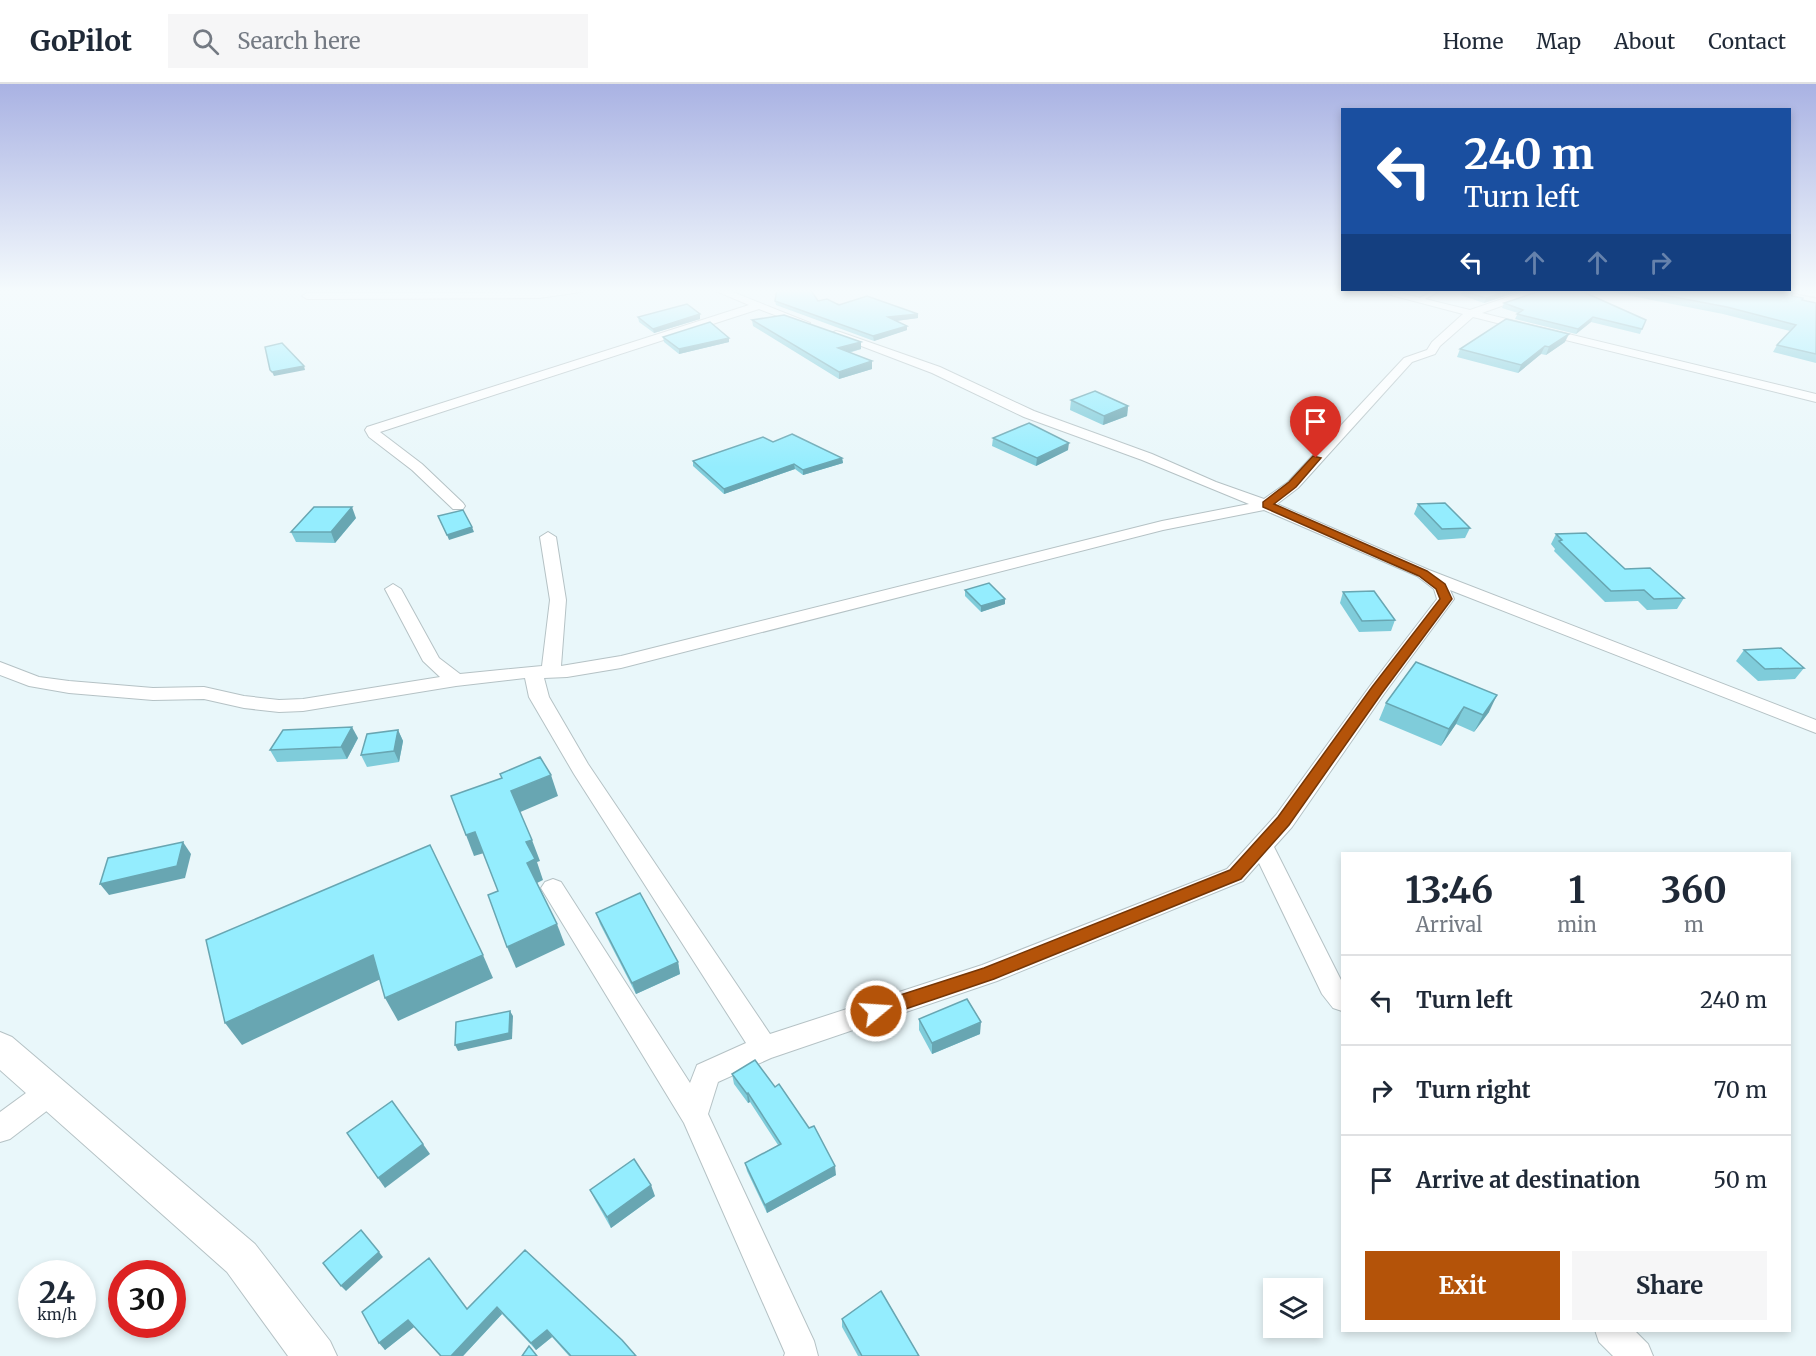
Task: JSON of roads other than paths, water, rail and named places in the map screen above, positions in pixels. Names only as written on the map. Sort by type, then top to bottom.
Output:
[{"type":"street","points":[[458,506],[417,467],[374,434],[372,430],[625,348]]},
{"type":"street","points":[[875,348],[936,370],[1029,414],[1147,457],[1211,485],[1266,505],[1423,573],[1816,727]]},
{"type":"street","points":[[0,668],[36,682],[69,687],[153,694],[204,693],[244,702],[279,706],[303,705],[456,680],[621,662],[1162,526],[1266,505],[1293,484],[1408,360],[1431,352],[1433,348]]},
{"type":"street","points":[[1615,348],[1816,398]]},
{"type":"street","points":[[548,537],[558,600],[542,672],[539,697],[581,769],[764,1048]]},
{"type":"street","points":[[694,1114],[707,1074],[764,1048],[988,974],[1235,874],[1284,821],[1377,690],[1446,599],[1441,587],[1423,573]]},
{"type":"street","points":[[393,589],[432,661],[456,680]]},
{"type":"street","points":[[1262,846],[1331,986],[1341,999]]},
{"type":"street","points":[[553,888],[694,1114],[802,1353],[801,1356]]},
{"type":"street","points":[[0,1048],[241,1258],[315,1356]]},
{"type":"street","points":[[0,1129],[51,1091]]},
{"type":"street","points":[[1613,1332],[1636,1356]]}]
